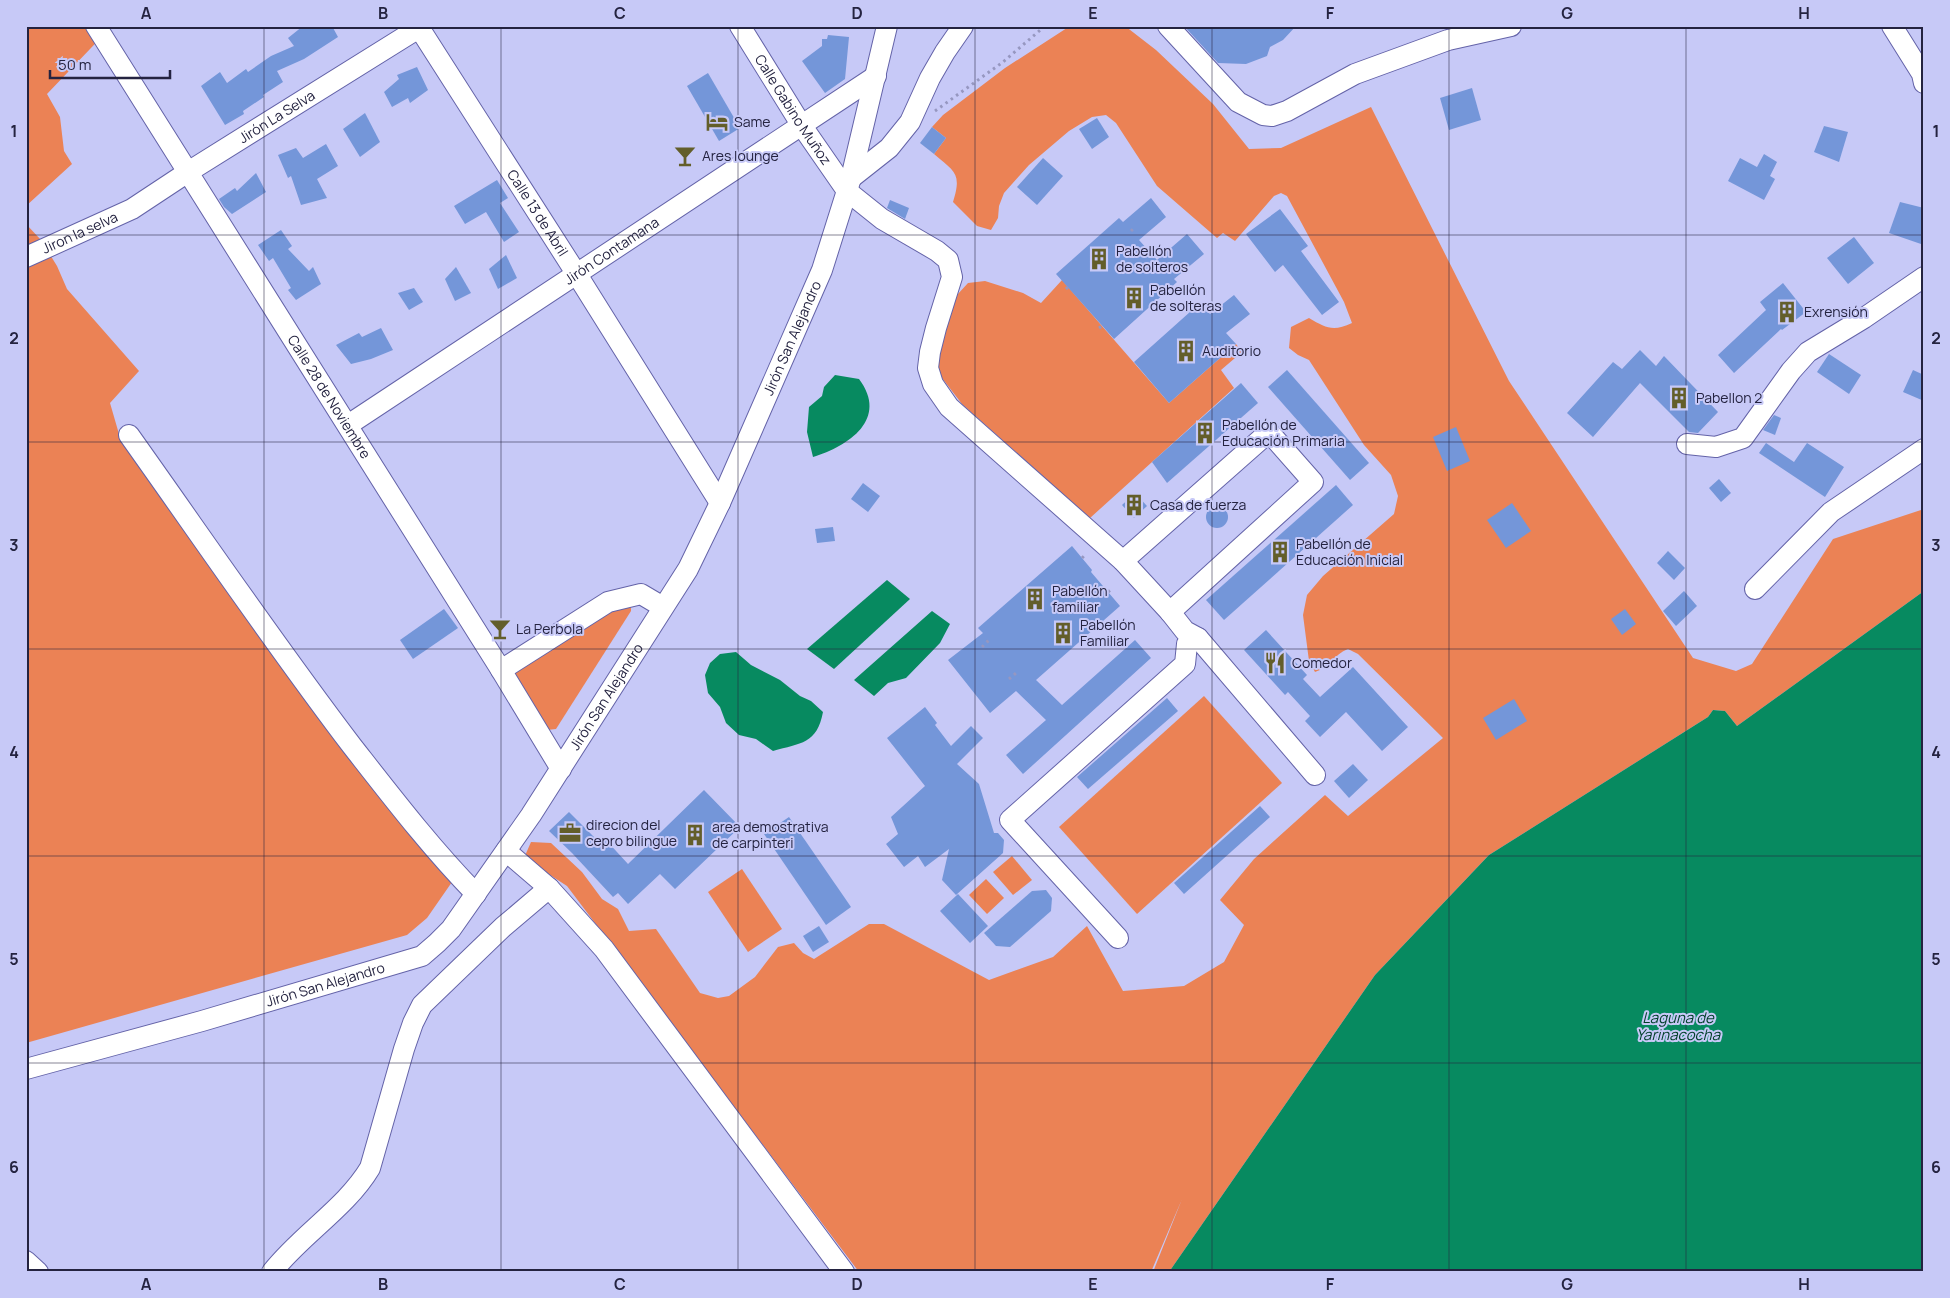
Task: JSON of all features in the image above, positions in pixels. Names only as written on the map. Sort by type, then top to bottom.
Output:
[{"type":"street","name":"Calle 28 de Noviembre","points":[[96,26],[348,425],[561,769]]},
{"type":"street","name":"Calle Gabino Muñoz","points":[[740,26],[802,126],[849,184],[882,219],[937,251],[948,260],[952,276],[936,328],[928,368],[933,384],[949,407],[1122,561],[1170,612],[1185,631],[1198,638],[1315,776]]},
{"type":"street","name":"Jirón San Alejandro","points":[[26,1069],[202,1021],[422,956],[451,929],[561,769],[688,569],[720,503],[822,270],[849,184],[887,26]]},
{"type":"street","points":[[849,184],[889,148],[910,122],[930,78],[963,26]]},
{"type":"street","points":[[1168,26],[1238,102],[1263,115],[1272,116],[1287,112],[1355,74],[1448,40],[1511,26]]},
{"type":"street","points":[[1892,26],[1922,74],[1924,83]]},
{"type":"street","name":"Jirón La Selva","points":[[132,210],[188,172],[420,27]]},
{"type":"street","name":"Calle 13 de Abril","points":[[420,27],[720,503]]},
{"type":"street","name":"Jirón Contamana","points":[[348,425],[876,76]]},
{"type":"street","name":"Jiron la selva","points":[[26,257],[132,210]]},
{"type":"street","points":[[1687,444],[1716,447],[1743,438],[1790,371],[1808,352],[1864,318],[1924,277]]},
{"type":"street","points":[[1122,561],[1269,432],[1313,482],[1170,612]]},
{"type":"street","points":[[129,435],[316,699],[389,794],[450,867],[476,894]]},
{"type":"street","points":[[1755,589],[1831,512],[1924,449]]},
{"type":"street","points":[[501,670],[608,602],[641,594],[663,608]]},
{"type":"street","points":[[1118,938],[1010,820],[1185,664],[1187,644],[1198,638]]},
{"type":"street","points":[[506,851],[549,888],[604,949],[844,1272]]},
{"type":"street","points":[[272,1272],[288,1252],[360,1186],[370,1168],[404,1049],[422,1005],[503,927],[549,888]]},
{"type":"street","points":[[26,1261],[38,1272]]},
{"type":"street","points":[[26,1267],[38,1272]]},
{"type":"path","points":[[930,118],[934,112],[1003,62],[1045,26]]},
{"type":"path","points":[[1108,592],[1113,588]]},
{"type":"path","points":[[982,647],[989,640]]},
{"type":"path","points":[[1009,679],[1016,674]]},
{"type":"shaded area","points":[[26,26],[112,26],[47,94],[60,117],[64,151],[72,164],[26,206]]},
{"type":"shaded area","points":[[1070,26],[1125,26],[1156,50],[1213,104],[1249,149],[1281,148],[1371,107],[1509,381],[1693,658],[1736,671],[1752,664],[1833,539],[1924,509],[1924,591],[1737,726],[1725,711],[1713,710],[1708,717],[1489,855],[1375,975],[1169,1272],[1153,1272],[1182,1199],[1151,1272],[859,1272],[567,886],[524,858],[531,842],[551,843],[582,872],[602,899],[618,909],[629,931],[656,929],[700,993],[718,998],[729,996],[755,977],[778,947],[794,943],[803,953],[814,959],[869,924],[884,924],[989,980],[1053,957],[1087,926],[1123,991],[1184,986],[1224,962],[1244,925],[1220,900],[1254,859],[1325,795],[1348,816],[1443,738],[1358,654],[1348,649],[1343,651],[1315,672],[1309,661],[1303,615],[1307,595],[1323,576],[1394,514],[1398,496],[1391,475],[1364,445],[1309,360],[1289,348],[1291,327],[1309,318],[1330,328],[1352,323],[1344,302],[1287,196],[1281,193],[1274,196],[1235,241],[1223,233],[1217,238],[1157,186],[1116,123],[1106,115],[1092,117],[1069,131],[1029,165],[1004,193],[999,206],[998,218],[991,230],[977,226],[953,202],[957,185],[955,174],[952,169],[934,154],[946,138],[932,127],[943,115],[1005,68]]},
{"type":"shaded area","points":[[26,224],[41,240],[57,266],[67,289],[139,371],[110,403],[119,434],[216,572],[452,882],[427,918],[407,935],[26,1043]]},
{"type":"shaded area","points":[[1062,280],[1169,403],[1236,344],[1242,352],[1221,370],[1234,388],[1090,518],[962,404],[942,378],[934,344],[957,295],[968,283],[985,281],[1023,293],[1041,303]]},
{"type":"shaded area","points":[[625,606],[631,607],[631,611],[556,729],[547,730],[515,674],[516,671],[605,610]]},
{"type":"shaded area","points":[[1204,696],[1282,783],[1137,914],[1059,827]]},
{"type":"shaded area","points":[[1012,856],[1032,880],[1013,895],[993,872]]},
{"type":"shaded area","points":[[742,869],[782,929],[748,952],[708,892]]},
{"type":"shaded area","points":[[986,879],[1004,898],[987,914],[969,895]]},
{"type":"water","points":[[835,375],[859,379],[867,393],[870,407],[861,429],[851,438],[840,446],[813,457],[807,432],[809,407],[822,396],[824,387]]},
{"type":"water","points":[[887,580],[910,599],[834,669],[807,649]]},
{"type":"water","name":"Laguna de Yarinacocha","points":[[1924,591],[1924,1272],[1169,1272],[1375,975],[1489,855],[1708,717],[1713,710],[1725,711],[1737,726]]},
{"type":"water","points":[[932,611],[950,624],[940,643],[906,678],[888,683],[874,696],[854,680]]},
{"type":"water","points":[[736,652],[751,665],[780,680],[800,696],[811,701],[823,712],[817,730],[812,736],[800,744],[773,751],[756,739],[739,735],[726,723],[720,707],[708,693],[705,675],[710,663],[720,654]]},
{"type":"building","points":[[303,26],[332,26],[338,37],[304,59],[277,71],[283,82],[243,111],[244,114],[225,125],[201,86],[220,72],[227,83],[246,69],[248,72],[271,56],[294,46],[288,38]]},
{"type":"building","points":[[1184,26],[1296,26],[1283,40],[1270,47],[1267,56],[1246,64],[1218,63]]},
{"type":"building","points":[[828,35],[849,37],[845,79],[825,93],[802,61],[822,46],[822,39],[827,39]]},
{"type":"building","points":[[417,67],[428,90],[410,103],[408,98],[392,107],[384,92],[399,79],[397,75]]},
{"type":"building","points":[[708,73],[740,128],[719,141],[687,86]]},
{"type":"building","points":[[1472,88],[1481,120],[1449,130],[1440,98]]},
{"type":"building","points":[[365,113],[380,142],[360,157],[343,129]]},
{"type":"building","points":[[1097,118],[1109,137],[1092,149],[1079,129]]},
{"type":"building","points":[[1824,126],[1848,132],[1839,162],[1814,152]]},
{"type":"building","points":[[932,127],[946,138],[934,154],[920,143]]},
{"type":"building","points":[[326,144],[338,166],[317,179],[327,198],[301,205],[291,176],[288,178],[278,155],[296,148],[303,158]]},
{"type":"building","points":[[1764,154],[1777,162],[1770,176],[1775,179],[1764,200],[1728,181],[1740,158],[1757,167]]},
{"type":"building","points":[[1043,158],[1063,176],[1037,205],[1017,187]]},
{"type":"building","points":[[256,173],[266,192],[232,214],[219,199],[235,188],[237,191]]},
{"type":"building","points":[[497,180],[508,198],[500,203],[519,232],[504,242],[486,212],[465,224],[454,206]]},
{"type":"building","points":[[1151,198],[1166,217],[1139,240],[1157,260],[1187,234],[1204,254],[1174,279],[1177,282],[1114,339],[1056,274],[1119,218],[1123,222]]},
{"type":"building","points":[[890,200],[909,208],[905,219],[887,208]]},
{"type":"building","points":[[1900,202],[1924,208],[1924,237],[1921,244],[1889,233]]},
{"type":"building","points":[[1280,209],[1308,246],[1301,251],[1339,302],[1322,315],[1283,265],[1275,272],[1246,234]]},
{"type":"building","points":[[281,230],[292,246],[288,249],[309,271],[313,267],[321,284],[296,300],[288,290],[291,288],[273,258],[269,261],[258,245]]},
{"type":"building","points":[[1854,237],[1874,263],[1848,284],[1827,258]]},
{"type":"building","points":[[506,255],[517,278],[498,289],[489,269]]},
{"type":"building","points":[[456,267],[471,293],[455,301],[445,279]]},
{"type":"building","points":[[1783,283],[1806,312],[1781,329],[1734,373],[1718,355],[1766,310],[1760,302]]},
{"type":"building","points":[[414,288],[423,302],[409,310],[398,293]]},
{"type":"building","name":"Auditorio","points":[[1234,295],[1250,314],[1226,333],[1236,344],[1169,403],[1134,362],[1200,303],[1210,314]]},
{"type":"building","points":[[381,328],[393,350],[371,359],[351,364],[336,345],[359,333],[362,337]]},
{"type":"building","name":"Pabellon 2","points":[[1640,350],[1656,366],[1664,356],[1718,412],[1698,433],[1689,432],[1640,383],[1593,437],[1567,413],[1613,362],[1622,369]]},
{"type":"building","points":[[1829,354],[1861,375],[1849,394],[1817,372]]},
{"type":"building","points":[[1287,370],[1369,463],[1350,480],[1268,387]]},
{"type":"building","points":[[1913,370],[1924,375],[1924,401],[1903,392]]},
{"type":"building","name":"Pabellón de Educación Primaria","points":[[1241,383],[1258,403],[1167,483],[1152,462]]},
{"type":"building","points":[[1774,415],[1781,418],[1775,435],[1763,430]]},
{"type":"building","points":[[1456,427],[1470,461],[1447,471],[1433,437]]},
{"type":"building","points":[[1766,443],[1794,462],[1807,443],[1844,467],[1825,497],[1759,453]]},
{"type":"building","points":[[1719,479],[1731,493],[1721,502],[1709,488]]},
{"type":"building","points":[[863,483],[880,496],[868,512],[851,499]]},
{"type":"building","name":"Pabellón de Educación Inicial","points":[[1336,485],[1353,505],[1224,620],[1206,600]]},
{"type":"building","name":"Casa de fuerza","points":[[1135,493],[1147,506],[1134,518],[1122,505]]},
{"type":"building","points":[[1512,503],[1531,531],[1506,548],[1487,520]]},
{"type":"building","points":[[1217,506],[1225,509],[1228,517],[1225,525],[1217,528],[1209,525],[1206,517],[1209,509]]},
{"type":"building","points":[[833,527],[835,541],[817,543],[815,529]]},
{"type":"building","points":[[1072,546],[1120,606],[1036,680],[1062,705],[1135,640],[1151,658],[1023,774],[1006,755],[1046,720],[1016,691],[990,713],[948,660],[983,633],[978,628]]},
{"type":"building","points":[[1668,551],[1685,568],[1674,580],[1657,563]]},
{"type":"building","points":[[1684,591],[1697,606],[1676,626],[1663,611]]},
{"type":"building","points":[[444,609],[458,628],[413,659],[400,640]]},
{"type":"building","points":[[1625,609],[1636,624],[1622,635],[1611,619]]},
{"type":"building","points":[[1266,630],[1307,675],[1303,679],[1320,697],[1353,667],[1408,727],[1382,751],[1346,712],[1320,737],[1305,721],[1310,716],[1288,692],[1285,695],[1244,650]]},
{"type":"building","points":[[1167,698],[1178,711],[1088,789],[1077,777]]},
{"type":"building","points":[[1514,699],[1527,721],[1496,740],[1483,718]]},
{"type":"building","points":[[925,707],[937,723],[935,725],[951,746],[971,726],[983,738],[957,764],[979,784],[994,833],[998,833],[1004,840],[1003,853],[956,895],[942,880],[949,849],[925,867],[918,856],[904,867],[886,844],[898,834],[891,817],[925,786],[887,738]]},
{"type":"building","points":[[1353,764],[1368,780],[1349,798],[1334,781]]},
{"type":"building","points":[[704,790],[740,827],[675,889],[660,874],[628,904],[618,893],[613,897],[549,831],[569,812],[600,843],[605,839],[628,864]]},
{"type":"building","points":[[1260,806],[1270,817],[1184,894],[1174,883]]},
{"type":"building","points":[[789,817],[851,907],[826,925],[764,834]]},
{"type":"building","points":[[1046,890],[1052,898],[1051,911],[1010,947],[996,946],[984,933],[1032,891]]},
{"type":"building","points":[[958,894],[988,926],[970,943],[940,911]]},
{"type":"building","points":[[819,926],[829,942],[813,952],[803,936]]},
{"type":"place","name":"Same","points":[[717,122]]},
{"type":"place","name":"Ares lounge","points":[[685,156]]},
{"type":"place","name":"Pabellón de solteros","points":[[1099,259]]},
{"type":"place","name":"Pabellón de solteras","points":[[1134,298]]},
{"type":"place","name":"Exrensión","points":[[1787,312]]},
{"type":"place","name":"Auditorio","points":[[1186,351]]},
{"type":"place","name":"Pabellon 2","points":[[1679,398]]},
{"type":"place","name":"Pabellón de Educación Primaria","points":[[1205,433]]},
{"type":"place","name":"Casa de fuerza","points":[[1134,505]]},
{"type":"place","name":"Pabellón de Educación Inicial","points":[[1280,552]]},
{"type":"place","name":"Pabellón familiar","points":[[1035,599]]},
{"type":"place","name":"La Perbola","points":[[500,629]]},
{"type":"place","name":"Pabellón Familiar","points":[[1063,633]]},
{"type":"place","name":"Comedor","points":[[1275,663]]},
{"type":"place","name":"direcion del cepro bilingue","points":[[570,833]]},
{"type":"place","name":"area demostrativa de carpinteri","points":[[695,835]]}]
